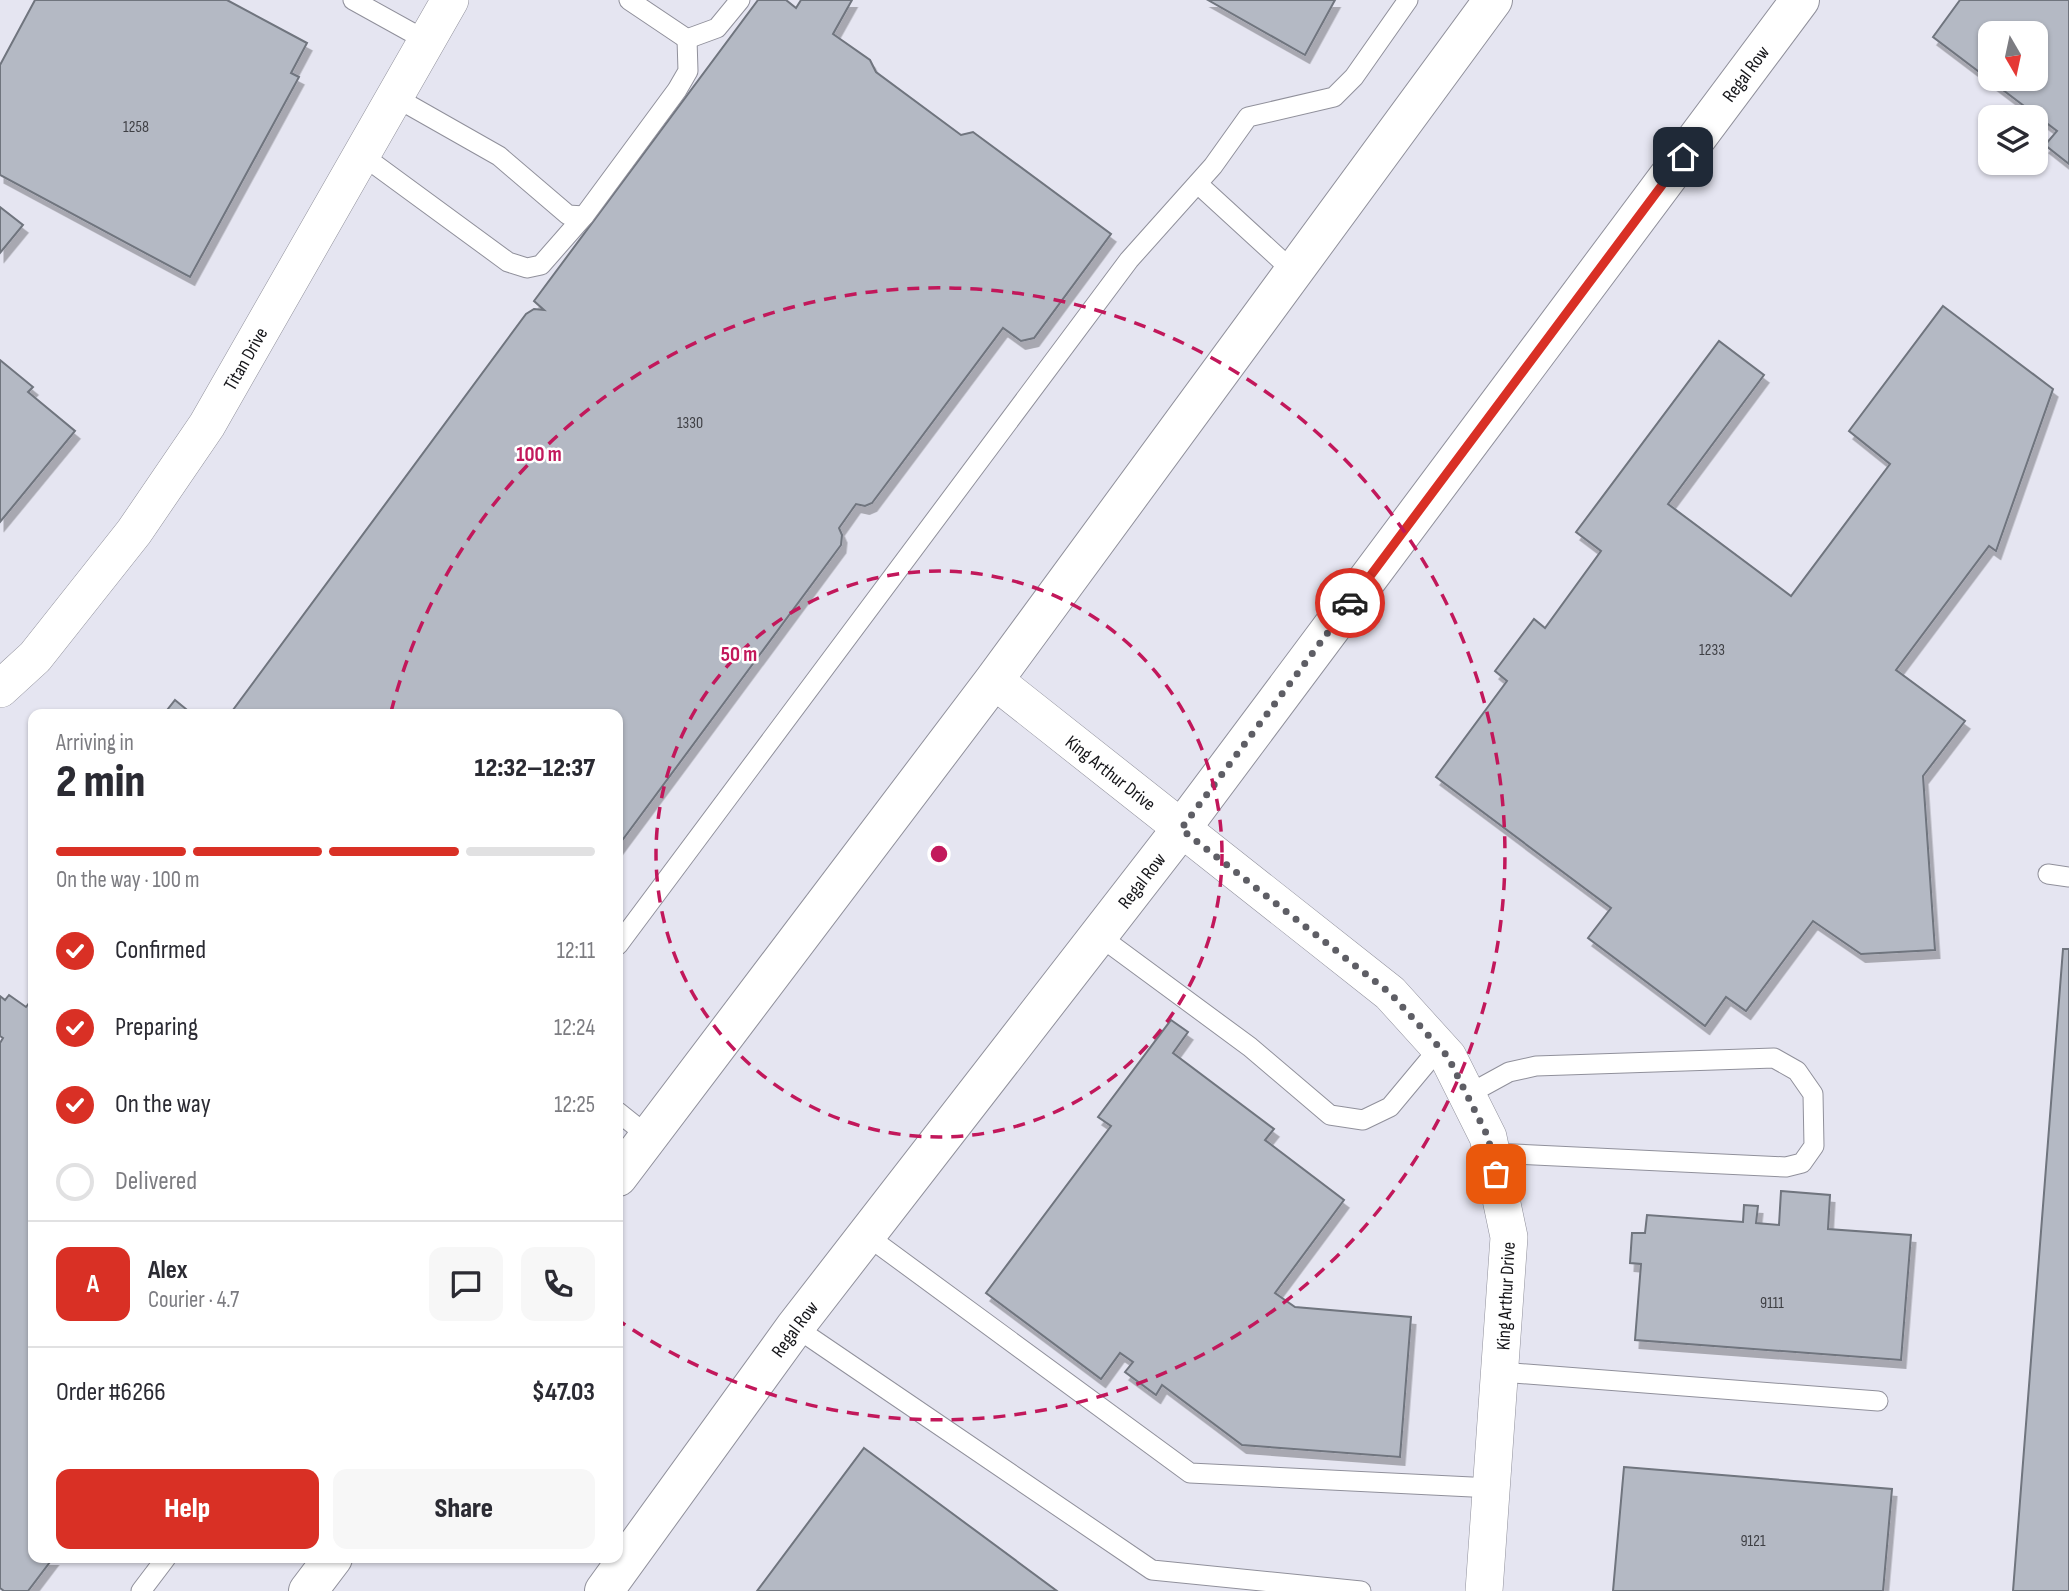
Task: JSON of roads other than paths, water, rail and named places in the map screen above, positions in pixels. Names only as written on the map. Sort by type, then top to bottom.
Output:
[{"type":"main road","points":[[623,1170],[994,680],[1493,0]]},
{"type":"main road","name":"Regal Row","points":[[604,1591],[795,1327],[1181,829],[1800,0]]},
{"type":"main road","points":[[308,1591],[329,1563]]},
{"type":"street","name":"Titan Drive","points":[[0,689],[35,657],[134,532],[207,425],[450,0]]},
{"type":"street","name":"King Arthur Drive","points":[[994,680],[1390,993],[1448,1057],[1488,1137],[1508,1237],[1501,1372],[1484,1591]]},
{"type":"lane","points":[[353,0],[427,41]]},
{"type":"lane","points":[[629,0],[687,39]]},
{"type":"lane","points":[[687,39],[717,29],[740,0]]},
{"type":"lane","points":[[623,939],[1129,260],[1198,184],[1248,117],[1334,97],[1354,78],[1408,0]]},
{"type":"lane","points":[[362,155],[508,262],[527,268],[541,265],[584,216],[677,90],[688,71],[687,39]]},
{"type":"lane","points":[[395,97],[499,156],[568,215],[584,216]]},
{"type":"lane","points":[[1198,184],[1294,272]]},
{"type":"lane","points":[[2048,874],[2069,877]]},
{"type":"lane","points":[[1098,935],[1250,1047],[1330,1115],[1363,1120],[1390,1107],[1440,1047]]},
{"type":"lane","points":[[1467,1095],[1509,1072],[1536,1066],[1774,1058],[1797,1071],[1813,1094],[1814,1146],[1802,1163],[1786,1167],[1492,1153]]},
{"type":"lane","points":[[623,1116],[648,1136]]},
{"type":"lane","points":[[866,1235],[1190,1473],[1492,1488]]},
{"type":"lane","points":[[795,1327],[1152,1570],[1361,1591]]},
{"type":"lane","points":[[1501,1372],[1878,1401]]},
{"type":"lane","points":[[141,1591],[162,1563]]}]
